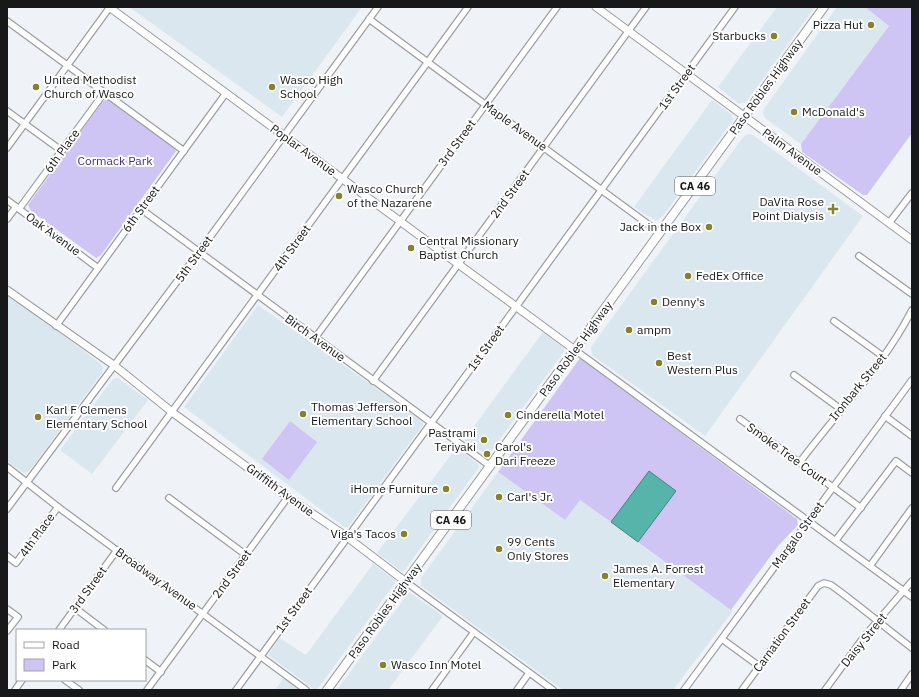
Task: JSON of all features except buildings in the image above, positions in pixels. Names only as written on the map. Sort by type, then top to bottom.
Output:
[{"type":"highway","name":"Paso Robles Highway","points":[[326,690],[824,7]]},
{"type":"main road","name":"Poplar Avenue","points":[[110,7],[575,350]]},
{"type":"main road","name":"Palm Avenue","points":[[596,7],[912,240]]},
{"type":"main road","name":"Griffith Avenue","points":[[7,290],[56,326],[115,366],[172,412],[288,497],[347,537],[406,582]]},
{"type":"street","points":[[7,148],[110,7]]},
{"type":"street","name":"5th Street","points":[[7,509],[115,366],[378,7]]},
{"type":"street","name":"4th Street","points":[[116,488],[468,7]]},
{"type":"street","name":"3rd Street","points":[[315,338],[557,7]]},
{"type":"street","name":"2nd Street","points":[[373,381],[646,7]]},
{"type":"street","name":"1st Street","points":[[236,690],[735,7]]},
{"type":"street","name":"Maple Avenue","points":[[369,19],[660,233]]},
{"type":"street","points":[[7,21],[184,151]]},
{"type":"street","name":"6th Place","points":[[7,219],[18,208],[62,151],[104,93]]},
{"type":"street","name":"6th Street","points":[[56,326],[226,93]]},
{"type":"street","points":[[7,111],[62,151]]},
{"type":"street","points":[[889,223],[912,193]]},
{"type":"street","name":"Oak Avenue","points":[[7,200],[98,268]]},
{"type":"street","name":"Birch Avenue","points":[[141,209],[490,466]]},
{"type":"street","points":[[860,256],[912,294]]},
{"type":"street","name":"Ironbark Street","points":[[800,462],[824,430],[842,410],[884,357],[898,336],[912,310]]},
{"type":"street","points":[[834,321],[884,357]]},
{"type":"street","points":[[575,350],[809,520],[912,597]]},
{"type":"street","points":[[794,375],[842,410]]},
{"type":"street","name":"Margalo Street","points":[[684,690],[912,380]]},
{"type":"street","points":[[885,416],[912,436]]},
{"type":"street","name":"Smoke Tree Court","points":[[740,419],[800,462],[860,508]]},
{"type":"street","points":[[836,540],[896,461],[912,473]]},
{"type":"street","name":"Broadway Avenue","points":[[7,467],[58,507],[306,690]]},
{"type":"street","name":"2nd Street","points":[[147,690],[288,497]]},
{"type":"street","points":[[170,498],[246,555]]},
{"type":"street","name":"4th Place","points":[[7,556],[16,563],[58,507]]},
{"type":"street","points":[[870,566],[912,508]]},
{"type":"street","name":"3rd Street","points":[[60,629],[117,550]]},
{"type":"street","name":"Daisy Street","points":[[825,690],[863,638],[912,581]]},
{"type":"street","name":"Griffith Avenue","points":[[406,582],[553,690]]},
{"type":"street","name":"Carnation Street","points":[[742,690],[818,586],[824,583],[831,585],[878,621]]},
{"type":"street","points":[[75,608],[103,629]]},
{"type":"street","points":[[7,609],[18,617],[7,631]]},
{"type":"street","points":[[878,621],[912,648]]},
{"type":"street","points":[[432,690],[474,632]]},
{"type":"street","points":[[722,639],[760,666]]},
{"type":"street","points":[[146,661],[160,672]]},
{"type":"street","points":[[516,690],[529,673]]},
{"type":"street","points":[[901,690],[912,674]]},
{"type":"street","points":[[15,690],[21,681]]},
{"type":"street","points":[[66,681],[79,690]]},
{"type":"shaded area","name":"Wasco High School","points":[[129,7],[362,7],[282,117]]},
{"type":"shaded area","points":[[777,7],[815,7],[746,102],[739,104],[718,87]]},
{"type":"shaded area","points":[[837,7],[865,7],[889,26],[801,144],[765,118],[763,114],[764,109]]},
{"type":"shaded area","points":[[712,100],[732,115],[733,120],[663,216],[656,221],[634,207]]},
{"type":"shaded area","points":[[749,134],[753,135],[863,216],[705,436],[592,355],[591,347],[744,136]]},
{"type":"shaded area","name":"Karl F Clemens Elementary School","points":[[7,294],[100,363],[103,368],[102,373],[31,469],[26,473],[22,472],[7,461]]},
{"type":"shaded area","name":"Thomas Jefferson Elementary School","points":[[258,305],[423,421],[423,425],[348,527],[344,527],[184,407]]},
{"type":"shaded area","points":[[543,332],[562,346],[564,349],[563,353],[490,453],[483,453],[464,440]]},
{"type":"shaded area","points":[[118,378],[148,400],[92,474],[60,450],[113,379]]},
{"type":"shaded area","points":[[457,447],[478,464],[479,467],[404,571],[401,571],[377,553]]},
{"type":"shaded area","points":[[649,471],[676,491],[638,542],[611,522]]},
{"type":"shaded area","name":"James A. Forrest Elementary","points":[[498,472],[565,520],[580,499],[733,611],[673,690],[563,690],[421,586],[421,578]]},
{"type":"shaded area","points":[[373,564],[395,580],[395,583],[319,687],[315,690],[268,655],[280,638],[306,655]]},
{"type":"shaded area","points":[[409,592],[443,616],[388,690],[337,690]]},
{"type":"shaded area","points":[[285,676],[300,690],[275,690]]},
{"type":"green space","points":[[865,7],[912,7],[912,133],[867,195],[863,195],[802,152],[801,144],[889,26]]},
{"type":"green space","name":"Cormack Park","points":[[107,99],[176,151],[101,255],[96,258],[31,211],[28,205],[102,102]]},
{"type":"green space","points":[[580,358],[797,519],[798,525],[778,546],[731,610],[638,542],[675,491],[649,472],[611,522],[580,500],[565,520],[498,472]]},
{"type":"green space","points":[[290,421],[317,442],[289,480],[262,459]]},
{"type":"place","name":"Pizza Hut","points":[[871,25]]},
{"type":"place","name":"Starbucks","points":[[774,36]]},
{"type":"place","name":"United Methodist Church of Wasco","points":[[36,87]]},
{"type":"place","name":"Wasco High School","points":[[272,87]]},
{"type":"place","name":"McDonald's","points":[[794,112]]},
{"type":"place","name":"Wasco Church of the Nazarene","points":[[339,196]]},
{"type":"place","name":"DaVita Rose Point Dialysis","points":[[833,209]]},
{"type":"place","name":"Jack in the Box","points":[[709,227]]},
{"type":"place","name":"Central Missionary Baptist Church","points":[[411,248]]},
{"type":"place","name":"FedEx Office","points":[[688,276]]},
{"type":"place","name":"Denny's","points":[[654,302]]},
{"type":"place","name":"ampm","points":[[629,330]]},
{"type":"place","name":"Best Western Plus","points":[[659,363]]},
{"type":"place","name":"Thomas Jefferson Elementary School","points":[[303,414]]},
{"type":"place","name":"Cinderella Motel","points":[[508,415]]},
{"type":"place","name":"Karl F Clemens Elementary School","points":[[38,417]]},
{"type":"place","name":"Pastrami Teriyaki","points":[[484,440]]},
{"type":"place","name":"Carol's Dari Freeze","points":[[487,454]]},
{"type":"place","name":"iHome Furniture","points":[[446,489]]},
{"type":"place","name":"Carl's Jr.","points":[[499,497]]},
{"type":"place","name":"Viga's Tacos","points":[[404,534]]},
{"type":"place","name":"99 Cents Only Stores","points":[[499,549]]},
{"type":"place","name":"James A. Forrest Elementary","points":[[605,576]]},
{"type":"place","name":"Wasco Inn Motel","points":[[383,665]]}]
